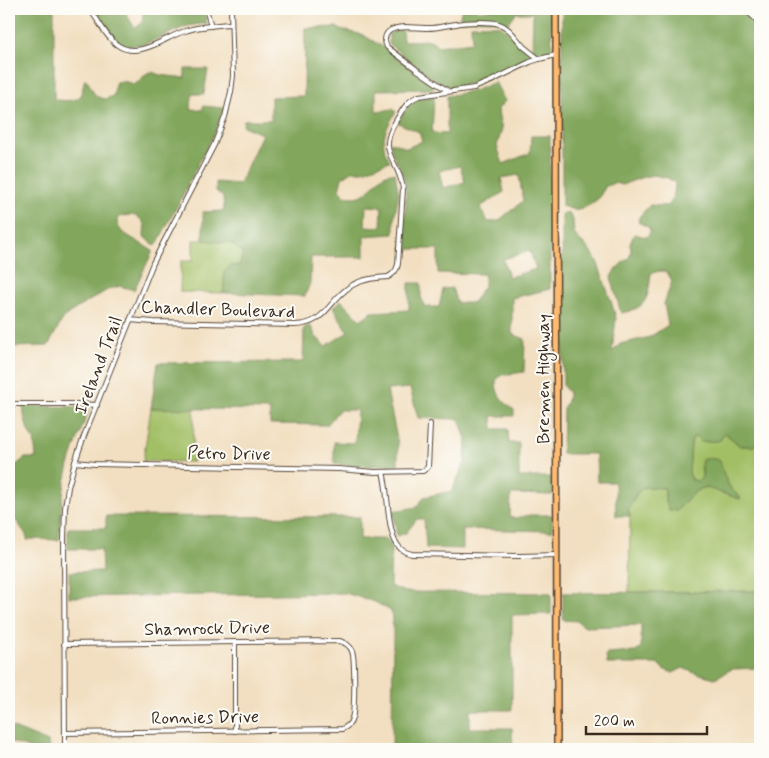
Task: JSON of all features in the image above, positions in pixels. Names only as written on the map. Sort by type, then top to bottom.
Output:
[{"type":"main road","name":"Bremen Highway","points":[[556,9],[557,749]]},
{"type":"street","points":[[90,9],[112,40],[129,50],[144,48],[184,31],[231,24]]},
{"type":"street","points":[[206,9],[211,26]]},
{"type":"street","name":"Ireland Trail","points":[[65,749],[64,523],[67,493],[75,462],[153,263],[214,145],[226,117],[233,76],[231,9]]},
{"type":"street","points":[[745,9],[760,23]]},
{"type":"street","points":[[449,92],[416,69],[388,46],[385,37],[388,32],[395,28],[428,28],[461,23],[499,24],[511,31],[539,59]]},
{"type":"street","name":"Chandler Boulevard","points":[[130,320],[305,324],[317,320],[350,286],[362,281],[392,275],[398,264],[403,189],[387,147],[389,134],[405,106],[419,96],[482,85],[539,59],[556,55]]},
{"type":"street","points":[[9,404],[97,405]]},
{"type":"street","name":"Petro Drive","points":[[75,462],[383,472],[420,471],[427,469],[429,464],[430,424]]},
{"type":"street","points":[[383,472],[392,531],[397,545],[402,551],[412,554],[557,556]]},
{"type":"street","points":[[235,642],[235,731]]},
{"type":"street","name":"Shamrock Drive","points":[[64,644],[344,642],[350,646],[353,653],[354,709],[352,720],[345,728]]},
{"type":"street","name":"Ronnies Drive","points":[[65,733],[339,730],[345,728]]},
{"type":"green space","points":[[9,9],[54,9],[54,100],[79,98],[85,79],[97,96],[105,99],[114,95],[116,82],[123,81],[134,84],[147,73],[152,72],[160,75],[185,78],[185,69],[208,69],[204,94],[192,94],[191,109],[203,110],[203,106],[224,108],[214,134],[156,246],[144,237],[144,224],[142,220],[136,216],[129,215],[118,218],[118,226],[122,232],[153,251],[134,290],[120,286],[109,289],[74,310],[64,317],[48,346],[9,347]]},
{"type":"green space","points":[[94,9],[123,9],[135,28],[142,23],[143,13],[141,9],[203,9],[207,23],[187,26],[145,44],[128,46],[118,42]]},
{"type":"green space","points":[[462,9],[477,9],[479,11],[489,9],[551,9],[552,49],[548,53],[539,55],[532,50],[533,13],[516,13],[507,25],[491,20],[461,21]]},
{"type":"green space","points":[[562,9],[590,9],[597,14],[602,9],[739,9],[760,28],[760,438],[754,446],[740,446],[725,433],[721,440],[718,441],[700,442],[698,437],[693,437],[689,473],[692,480],[698,481],[702,478],[702,459],[720,461],[727,482],[740,499],[703,488],[690,496],[677,511],[669,510],[665,499],[665,488],[644,487],[637,493],[628,510],[630,516],[616,516],[615,482],[597,482],[596,454],[562,454],[563,409],[569,393],[563,386],[562,213],[569,214],[573,219],[574,234],[597,261],[616,318],[612,352],[620,344],[650,337],[668,325],[664,304],[672,281],[667,272],[651,273],[649,289],[642,305],[621,313],[611,277],[619,266],[629,259],[630,244],[634,234],[646,237],[649,234],[650,230],[648,227],[638,222],[639,217],[650,205],[666,206],[673,196],[675,183],[668,178],[653,175],[643,177],[622,185],[614,183],[606,186],[598,199],[586,207],[574,210],[562,206]]},
{"type":"green space","points":[[471,25],[496,25],[506,29],[532,55],[531,58],[478,83],[451,87],[442,84],[422,71],[389,44],[389,34],[402,30],[403,41],[431,40],[438,46],[472,42]]},
{"type":"green space","points":[[337,27],[363,35],[383,47],[434,86],[433,89],[376,90],[376,112],[393,109],[396,112],[384,137],[384,148],[390,161],[363,171],[352,171],[342,178],[339,189],[344,196],[358,197],[369,190],[384,175],[395,173],[399,194],[394,219],[394,234],[364,236],[364,257],[311,257],[310,283],[305,296],[224,293],[224,272],[230,266],[240,265],[243,253],[231,243],[203,240],[203,212],[224,211],[223,197],[216,191],[216,182],[239,184],[262,134],[243,126],[244,120],[271,120],[271,97],[304,96],[305,28]],"holes":[[[366,206],[382,207],[381,227],[365,226]]]},
{"type":"green space","points":[[495,82],[505,101],[498,109],[502,129],[497,146],[503,164],[530,153],[531,136],[550,136],[550,289],[512,298],[512,334],[525,339],[524,372],[502,375],[496,380],[499,394],[514,410],[514,416],[492,416],[493,429],[508,429],[509,443],[519,443],[519,477],[552,477],[552,495],[511,494],[510,517],[552,515],[552,531],[463,529],[463,549],[426,548],[424,519],[417,519],[406,533],[397,536],[393,511],[417,507],[424,497],[452,491],[465,462],[466,439],[459,419],[418,418],[410,388],[387,390],[398,444],[398,465],[334,464],[334,442],[355,443],[357,410],[339,410],[327,425],[270,424],[270,410],[151,408],[158,363],[303,362],[304,328],[310,325],[316,337],[326,346],[348,332],[333,308],[341,300],[360,320],[372,312],[409,310],[409,283],[421,283],[421,297],[425,307],[439,307],[443,289],[452,288],[457,303],[472,303],[484,286],[484,274],[438,273],[438,249],[402,249],[406,203],[405,185],[404,178],[393,156],[391,142],[407,148],[422,141],[419,132],[398,123],[411,104],[423,98],[434,97],[432,133],[447,134],[447,96],[476,90]],"holes":[[[460,166],[465,182],[443,188],[439,171]],[[519,175],[523,201],[498,221],[488,222],[480,207],[504,192],[501,178]],[[530,251],[536,269],[509,277],[503,259]]]},
{"type":"green space","points":[[193,240],[231,243],[243,253],[240,265],[230,266],[224,272],[224,293],[180,292],[181,261],[193,261]]},
{"type":"green space","points":[[23,406],[87,407],[89,410],[67,473],[61,506],[59,540],[30,539],[28,541],[25,533],[9,511],[9,482],[15,466],[25,458],[36,458],[34,439],[28,431]]},
{"type":"green space","points":[[151,408],[194,408],[193,462],[143,461]]},
{"type":"green space","points":[[725,433],[740,446],[754,446],[760,438],[760,591],[629,592],[630,516],[628,510],[637,493],[644,487],[665,488],[665,499],[677,510],[695,492],[703,488],[741,498],[730,486],[720,462],[701,462],[702,478],[698,481],[692,480],[689,473],[693,437],[698,437],[700,442],[718,441]]},
{"type":"green space","points":[[106,516],[360,517],[360,539],[387,539],[391,546],[390,586],[405,592],[551,593],[551,614],[512,615],[512,710],[470,710],[470,728],[512,728],[513,749],[392,749],[393,629],[391,611],[375,602],[345,593],[69,597],[69,572],[102,571],[101,549],[68,549],[68,528],[106,528]]},
{"type":"green space","points":[[760,591],[760,668],[732,669],[715,678],[683,668],[673,673],[663,669],[658,664],[607,664],[606,654],[636,652],[641,647],[641,625],[585,627],[577,621],[563,620],[563,593]]},
{"type":"green space","points":[[9,726],[48,742],[49,749],[31,749],[9,741]]}]
